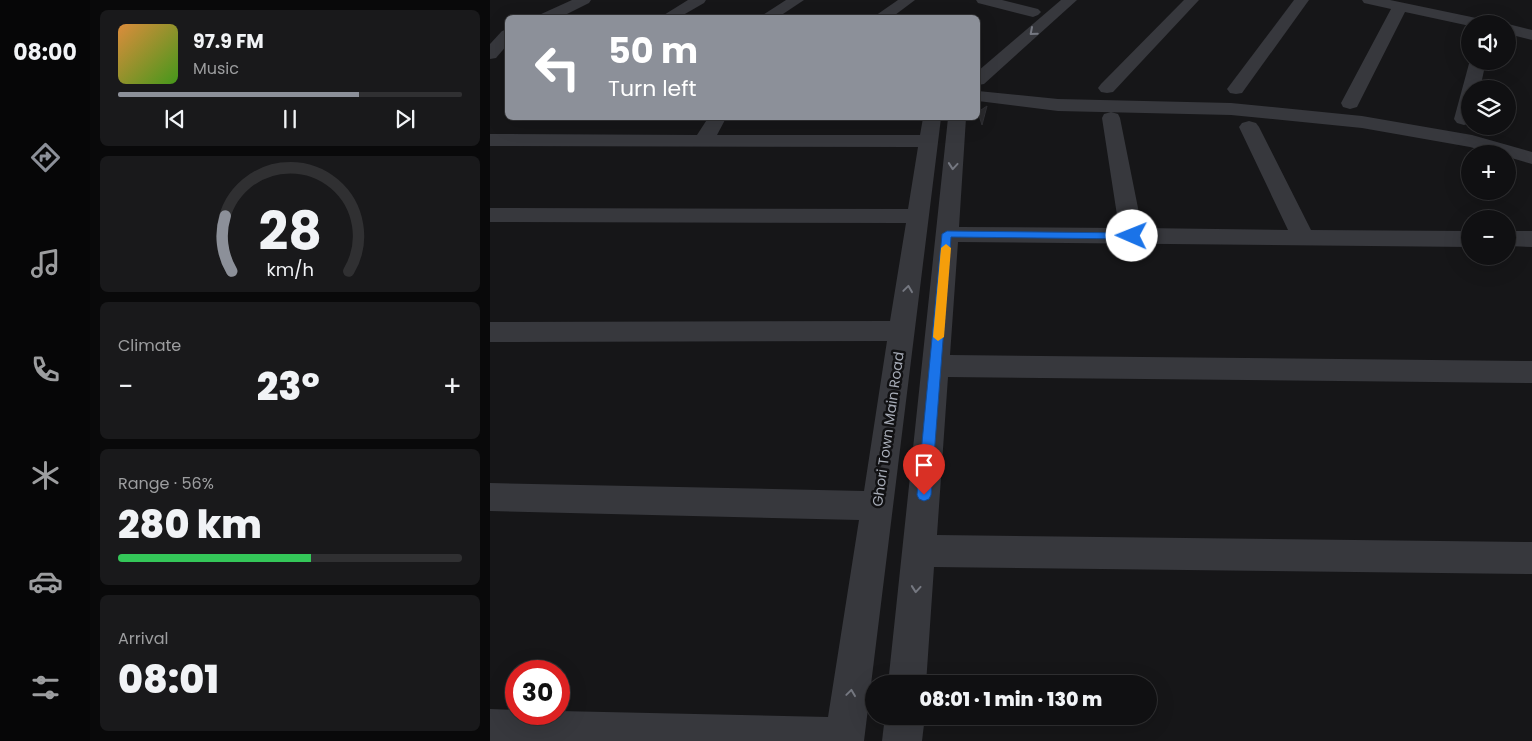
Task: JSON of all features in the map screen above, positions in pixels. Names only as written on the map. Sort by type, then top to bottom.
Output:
[{"type":"street","points":[[552,15],[584,0]]},
{"type":"street","points":[[672,15],[699,0]]},
{"type":"street","points":[[770,15],[797,0]]},
{"type":"street","points":[[884,15],[908,0]]},
{"type":"street","points":[[983,0],[1033,12]]},
{"type":"street","points":[[1019,24],[1048,0]]},
{"type":"street","points":[[980,78],[1070,0]]},
{"type":"street","points":[[1107,88],[1192,0]]},
{"type":"street","points":[[1236,89],[1302,0]]},
{"type":"street","points":[[1369,0],[1400,7],[1461,15]]},
{"type":"street","points":[[1350,103],[1400,7]]},
{"type":"street","points":[[1516,31],[1532,35]]},
{"type":"street","points":[[490,54],[502,35]]},
{"type":"street","points":[[980,96],[1058,105],[1231,109],[1362,122],[1472,141],[1532,158]]},
{"type":"street","points":[[1110,118],[1132,236]]},
{"type":"street","points":[[703,141],[715,120]]},
{"type":"street","points":[[908,675],[957,120]]},
{"type":"street","points":[[1249,127],[1303,237]]},
{"type":"street","points":[[490,140],[576,133],[703,141],[931,130]]},
{"type":"street","name":"Ghori Town Main Road","points":[[845,739],[931,130]]},
{"type":"street","points":[[490,215],[918,216]]},
{"type":"street","points":[[947,234],[1461,239]]},
{"type":"street","points":[[1516,239],[1532,239]]},
{"type":"street","points":[[490,332],[902,331]]},
{"type":"street","points":[[936,366],[1532,372]]},
{"type":"street","points":[[490,497],[878,506]]},
{"type":"street","points":[[919,551],[1532,558]]},
{"type":"street","points":[[902,741],[904,725]]},
{"type":"street","points":[[490,729],[845,739]]},
{"type":"building","points":[[987,106],[982,125],[980,118],[980,111]]},
{"type":"slow traffic","points":[[938,337],[946,248]]},
{"type":"route","points":[[924,495],[947,234],[1132,236]]}]
